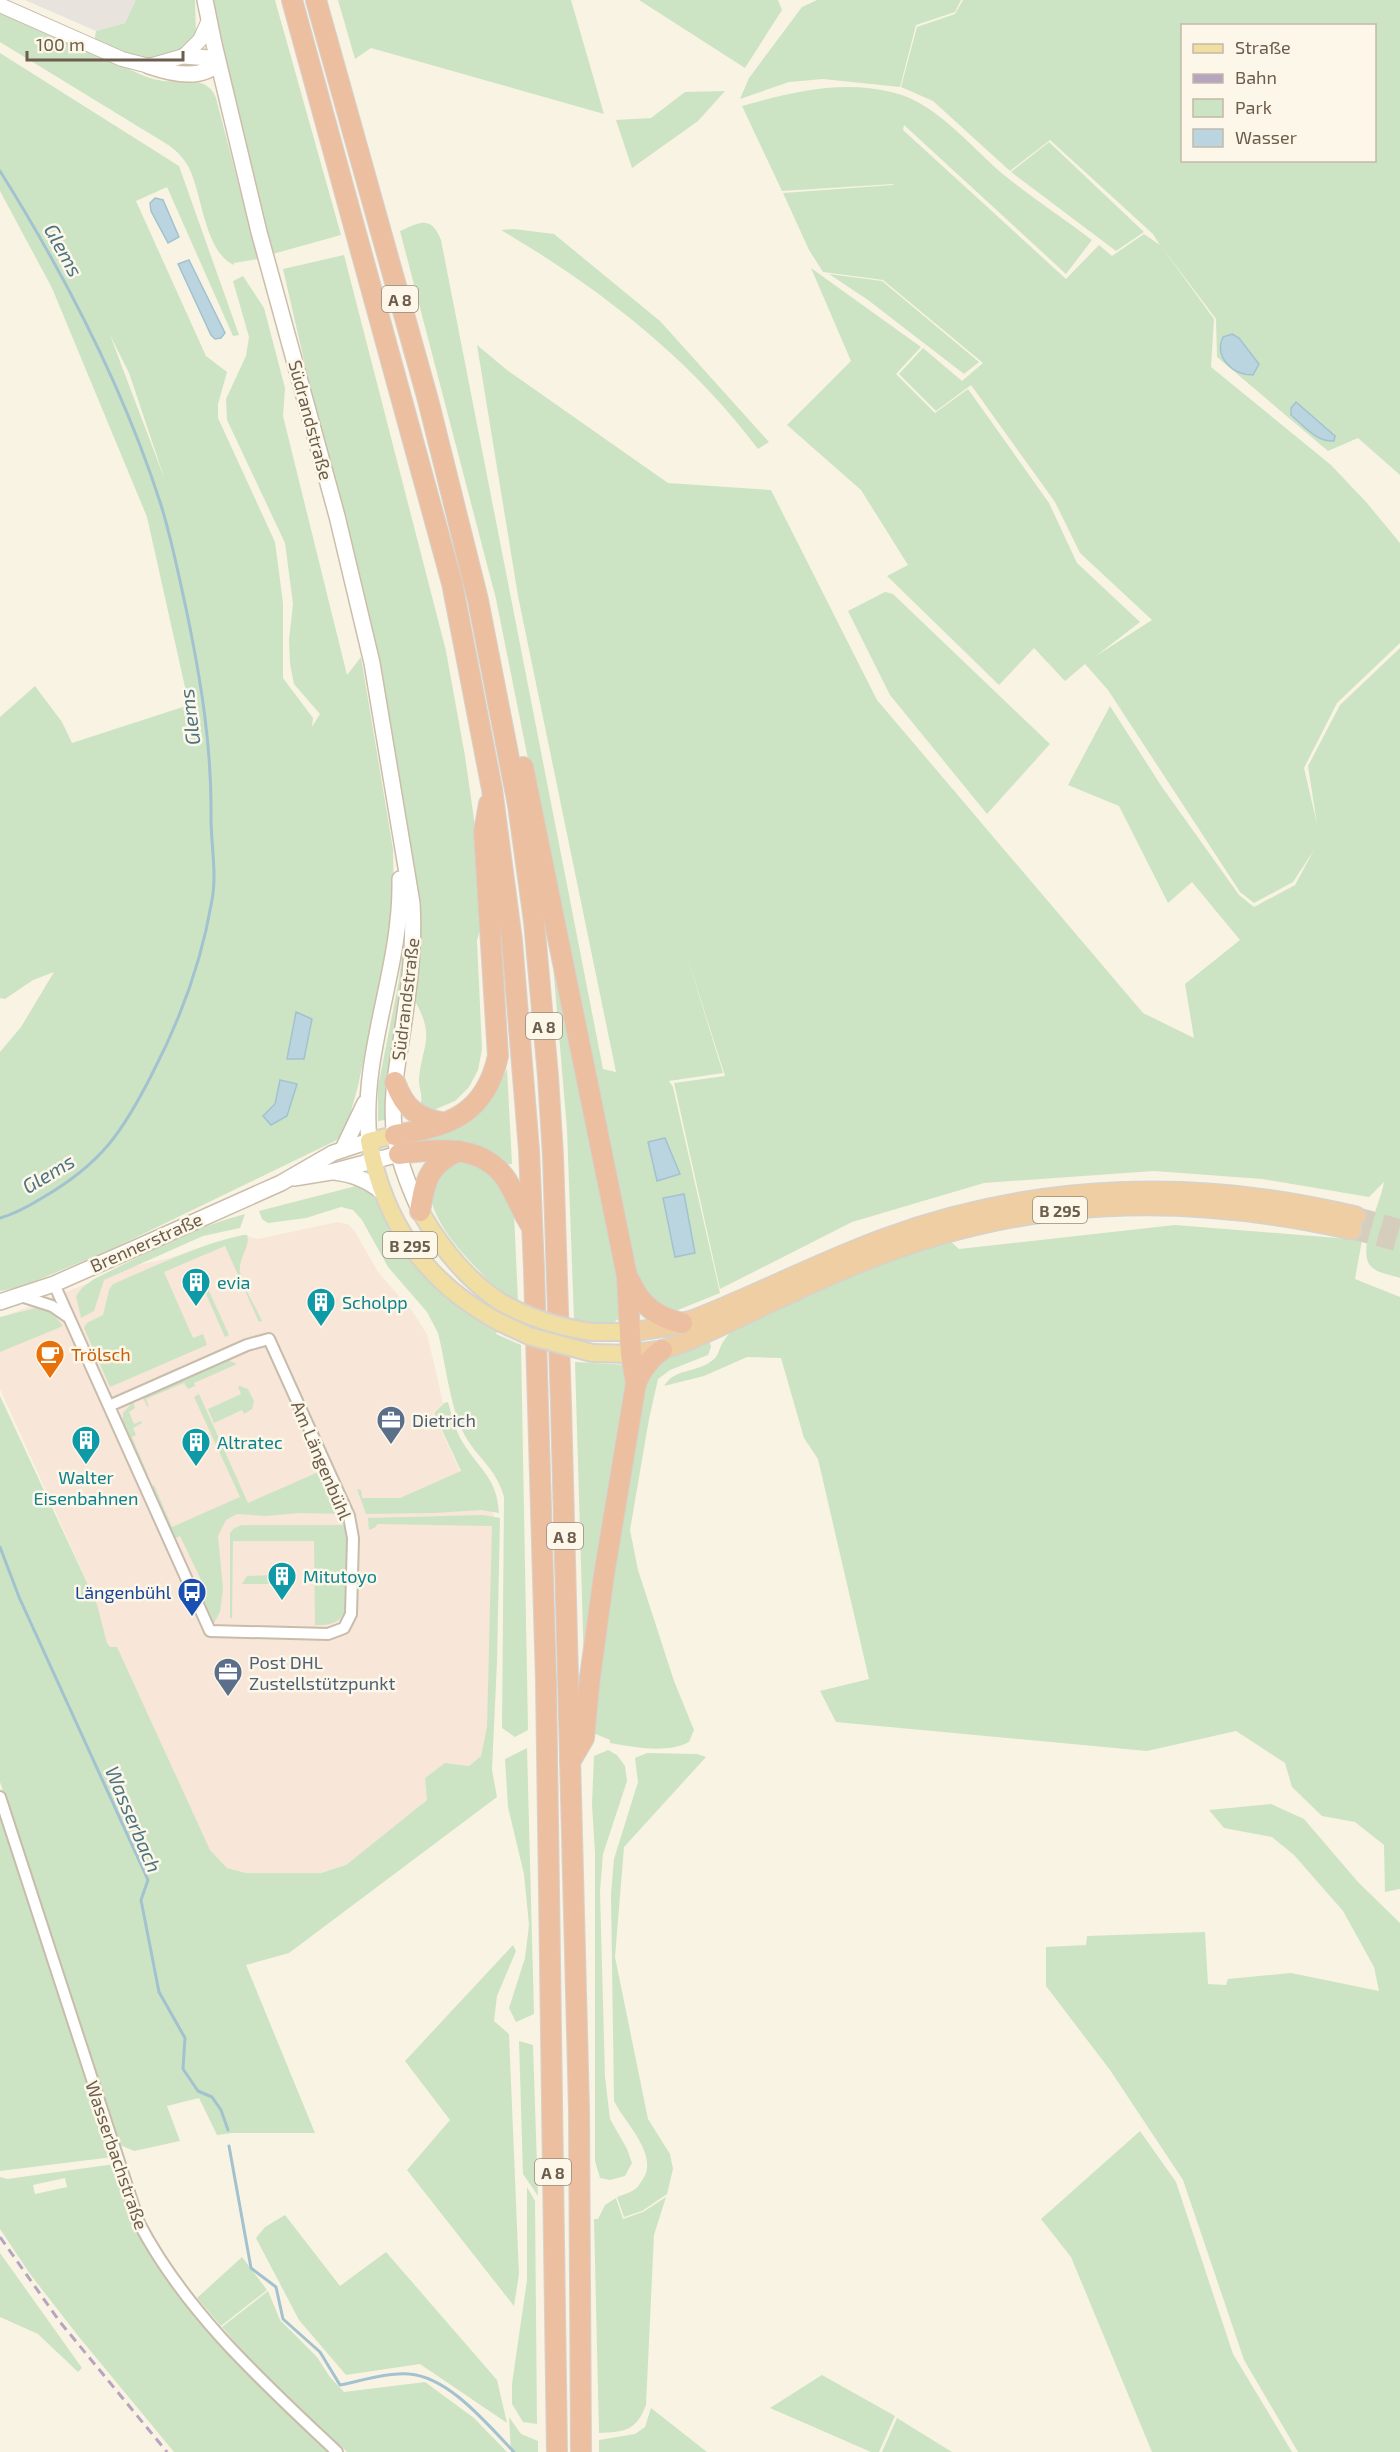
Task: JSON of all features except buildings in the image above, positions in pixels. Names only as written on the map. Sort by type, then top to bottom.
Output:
[{"type":"highway","name":"A 8","points":[[292,0],[452,583],[492,789],[512,941],[524,1072],[532,1227],[546,1681],[557,2452]]},
{"type":"highway","name":"A 8","points":[[316,0],[455,501],[507,742],[528,870],[549,1087],[560,1346],[579,2109],[581,2452]]},
{"type":"highway","name":"A 8","points":[[507,742],[524,768],[627,1276],[631,1332]]},
{"type":"highway","points":[[397,1145],[466,1112],[485,1093],[494,1072],[498,1056],[484,832],[492,789]]},
{"type":"highway","points":[[394,1082],[400,1096],[411,1110],[430,1120],[444,1123]]},
{"type":"highway","points":[[397,1145],[458,1151],[483,1159],[507,1180],[532,1227]]},
{"type":"highway","points":[[420,1211],[426,1184],[434,1166],[458,1151]]},
{"type":"highway","name":"B 295","points":[[631,1354],[662,1350],[711,1322],[909,1244],[967,1227],[1025,1215],[1130,1205],[1193,1206],[1354,1223]]},
{"type":"highway","name":"A 8","points":[[627,1276],[634,1292],[646,1306],[662,1316],[682,1323]]},
{"type":"highway","name":"B 295","points":[[631,1332],[682,1323],[711,1322]]},
{"type":"highway","points":[[570,1762],[584,1738],[604,1575],[636,1383],[631,1354],[631,1332]]},
{"type":"highway","points":[[636,1383],[647,1363],[662,1350]]},
{"type":"main road","name":"Südrandstraße","points":[[205,0],[259,232],[337,516],[372,663],[414,929],[410,976],[394,1082],[397,1145]]},
{"type":"main road","points":[[149,66],[166,72],[198,74],[212,70],[218,63],[209,58],[184,56]]},
{"type":"main road","name":"Südrandstraße","points":[[369,1141],[367,1101],[372,1061],[398,930],[402,844]]},
{"type":"main road","points":[[343,1149],[367,1101]]},
{"type":"main road","points":[[369,1141],[397,1145]]},
{"type":"main road","name":"Brennerstraße","points":[[0,1302],[54,1284],[291,1178],[343,1149],[369,1141]]},
{"type":"main road","name":"B 295","points":[[369,1141],[382,1192],[405,1239],[434,1275],[470,1305],[529,1336],[592,1353],[631,1354]]},
{"type":"main road","name":"Brennerstraße","points":[[291,1178],[331,1172],[372,1160],[397,1145]]},
{"type":"main road","name":"B 295","points":[[397,1145],[420,1211],[448,1254],[476,1284],[499,1302],[536,1319],[592,1332],[631,1332]]},
{"type":"main road","points":[[331,1172],[363,1179],[382,1192]]},
{"type":"street","points":[[0,5],[122,59],[149,66],[184,56],[200,39],[209,20]]},
{"type":"street","name":"Am Längenbühl","points":[[54,1284],[210,1631],[328,1634],[344,1628],[351,1614],[353,1538],[349,1516],[269,1340],[247,1345],[109,1406]]},
{"type":"street","points":[[21,1296],[52,1306],[68,1317]]},
{"type":"street","name":"Wasserbachstraße","points":[[0,1797],[139,2223],[167,2271],[213,2327],[275,2393],[337,2452]]},
{"type":"shaded area","points":[[25,0],[136,1],[125,23],[96,31]]},
{"type":"shaded area","points":[[338,1222],[349,1225],[355,1232],[378,1272],[412,1311],[427,1334],[443,1403],[433,1413],[460,1471],[494,1514],[487,1726],[481,1756],[469,1766],[445,1763],[425,1778],[427,1800],[346,1865],[321,1873],[246,1873],[227,1868],[210,1850],[107,1643],[97,1604],[0,1389],[0,1318],[129,1267],[170,1258],[216,1242],[247,1235],[258,1239]]},
{"type":"green space","points":[[136,0],[195,0],[196,34],[184,51],[156,59],[133,57],[94,43],[96,31],[125,23]]},
{"type":"green space","points":[[213,0],[275,0],[341,235],[269,255]]},
{"type":"green space","points":[[338,0],[571,0],[604,114],[371,48],[355,59]]},
{"type":"green space","points":[[639,0],[778,0],[782,10],[745,68]]},
{"type":"green space","points":[[817,0],[961,0],[955,12],[916,25],[900,87],[823,79],[789,82],[740,99],[749,78],[802,7]]},
{"type":"green space","points":[[963,0],[1400,0],[1400,475],[1358,438],[1328,451],[1217,357],[1216,319],[1161,246],[1214,319],[1211,367],[1331,465],[1400,543],[1400,643],[1337,703],[1304,768],[1317,824],[1308,766],[1340,705],[1400,648],[1400,1278],[1374,1269],[1368,1262],[1366,1253],[1370,1228],[1384,1182],[1369,1197],[1262,1179],[1154,1171],[984,1183],[852,1222],[720,1289],[674,1083],[725,1076],[685,950],[723,1073],[669,1081],[673,1087],[720,1293],[673,1312],[667,1311],[638,1286],[562,929],[496,599],[400,231],[419,223],[429,224],[441,240],[603,1069],[616,1072],[518,596],[477,345],[507,370],[668,483],[771,490],[877,700],[1143,1013],[1194,1038],[1185,984],[1240,940],[1192,882],[1168,903],[1119,806],[1068,785],[1110,706],[1162,787],[1239,895],[1254,907],[1295,885],[1314,850],[1293,882],[1254,903],[1240,892],[1108,690],[1085,664],[1065,681],[1034,648],[999,685],[887,576],[908,565],[861,490],[787,425],[851,361],[811,268],[921,347],[896,374],[935,413],[968,389],[1049,503],[1077,563],[1140,622],[1096,656],[1152,620],[1080,553],[1055,502],[971,385],[936,411],[899,374],[923,348],[962,381],[983,363],[883,280],[823,272],[809,250],[783,193],[893,185],[894,181],[893,184],[782,191],[742,106],[799,92],[856,87],[895,93],[925,106],[1025,192],[1092,240],[1066,274],[904,125],[903,130],[1066,279],[1099,245],[1112,256],[1144,234],[1160,245],[1153,234],[1050,140],[1010,171],[933,101],[901,87],[917,27],[955,14]]},
{"type":"green space","points":[[0,11],[144,76],[163,81],[201,83],[207,86],[216,98],[258,259],[234,263],[234,265],[224,258],[210,235],[193,177],[181,156],[165,143],[0,42]]},
{"type":"green space","points":[[0,53],[179,166],[239,335],[233,336],[167,187],[136,201],[206,356],[227,372],[218,404],[218,418],[275,542],[283,603],[283,678],[313,718],[312,727],[320,714],[294,684],[290,664],[289,640],[293,604],[285,543],[227,420],[226,399],[246,356],[249,337],[233,281],[243,276],[264,308],[285,388],[283,416],[347,675],[361,657],[393,849],[394,905],[358,1086],[346,1129],[337,1140],[112,1249],[21,1287],[0,1291],[0,1052],[21,1027],[54,972],[33,980],[5,999],[0,998],[0,717],[35,686],[62,722],[72,743],[189,705],[147,517],[52,288],[0,191]],"holes":[[[110,335],[129,373],[165,480]]]},
{"type":"green space","points":[[725,91],[698,121],[632,168],[616,120],[651,118],[685,92]]},
{"type":"green space","points":[[1049,142],[1144,232],[1116,251],[1011,172]]},
{"type":"green space","points":[[514,229],[554,234],[660,321],[769,442],[758,449],[703,384],[640,327],[573,275],[501,230]]},
{"type":"green space","points":[[344,255],[446,651],[477,840],[481,924],[477,941],[482,1049],[478,1070],[469,1087],[455,1101],[436,1109],[420,1106],[419,1078],[426,1032],[425,1023],[415,1001],[390,735],[283,269]]},
{"type":"green space","points":[[829,274],[882,281],[979,362],[964,374],[868,300]]},
{"type":"green space","points":[[885,592],[893,594],[1050,744],[987,814],[890,695],[848,611]]},
{"type":"green space","points":[[404,939],[407,940],[385,1120],[378,1121],[378,1087],[399,980]]},
{"type":"green space","points":[[552,953],[619,1274],[620,1318],[609,1326],[574,1319],[567,1129]]},
{"type":"green space","points":[[507,1069],[512,1164],[500,1165],[410,1147],[409,1141],[500,1081]]},
{"type":"green space","points":[[457,1158],[496,1174],[514,1213],[518,1301],[499,1290],[499,1292],[455,1244],[437,1216],[431,1201],[429,1186]]},
{"type":"green space","points":[[356,1186],[366,1189],[373,1196],[412,1259],[435,1287],[475,1319],[497,1332],[496,1334],[521,1345],[528,1730],[515,1737],[502,1728],[504,1497],[496,1478],[468,1441],[458,1420],[438,1333],[427,1312],[388,1267],[362,1220],[353,1210],[341,1207],[306,1218],[268,1223],[262,1219],[259,1211]]},
{"type":"green space","points":[[245,1214],[240,1228],[203,1236],[104,1280],[94,1311],[81,1318],[76,1296],[94,1279],[186,1234]]},
{"type":"green space","points":[[1175,1225],[1362,1240],[1355,1279],[1400,1297],[1400,1889],[1385,1892],[1384,1845],[1355,1822],[1322,1816],[1292,1787],[1285,1763],[1236,1731],[1147,1751],[836,1722],[820,1691],[869,1679],[818,1459],[804,1438],[781,1358],[747,1357],[704,1376],[664,1386],[679,1373],[713,1360],[724,1340],[735,1327],[862,1267],[949,1240],[959,1249]]},
{"type":"green space","points":[[247,1235],[248,1239],[240,1272],[246,1290],[262,1321],[259,1322],[225,1246],[164,1272],[193,1338],[203,1334],[207,1345],[110,1387],[84,1328],[87,1323],[103,1315],[109,1290],[113,1284],[193,1250]]},
{"type":"green space","points":[[198,1267],[229,1335],[225,1337],[195,1269]]},
{"type":"green space","points":[[36,1308],[52,1313],[63,1326],[0,1352],[0,1317]]},
{"type":"green space","points":[[710,1342],[708,1355],[670,1370],[658,1379],[630,1530],[638,1570],[674,1681],[694,1730],[689,1742],[670,1748],[660,1749],[610,1743],[610,1740],[593,1733],[603,1631],[646,1374],[664,1358]]},
{"type":"green space","points":[[228,1360],[237,1364],[194,1383],[195,1386],[188,1389],[184,1383],[146,1399],[149,1407],[147,1406],[143,1398]]},
{"type":"green space","points":[[575,1362],[630,1365],[584,1666]]},
{"type":"green space","points":[[238,1387],[248,1389],[254,1401],[252,1409],[244,1414],[242,1410],[214,1423],[208,1409],[241,1394]]},
{"type":"green space","points":[[199,1394],[248,1503],[323,1470],[343,1514],[300,1513],[266,1516],[237,1514],[226,1520],[218,1536],[223,1589],[220,1612],[214,1623],[196,1588],[203,1584],[180,1536],[174,1539],[150,1487],[154,1485],[172,1527],[240,1497],[194,1397]]},
{"type":"green space","points":[[0,1396],[97,1604],[107,1643],[110,1647],[117,1647],[210,1850],[227,1868],[246,1873],[321,1873],[346,1865],[427,1800],[425,1778],[445,1763],[469,1766],[481,1756],[487,1726],[492,1526],[377,1524],[369,1530],[368,1518],[483,1515],[500,1518],[492,1770],[497,1797],[289,1953],[246,1965],[315,2133],[217,2135],[199,2098],[167,2106],[180,2141],[134,2151],[120,2145],[0,1782]]},
{"type":"green space","points":[[133,1402],[135,1408],[129,1412],[134,1424],[141,1421],[142,1423],[133,1428],[136,1435],[132,1437],[148,1475],[145,1476],[123,1424],[123,1413]]},
{"type":"green space","points":[[448,1402],[460,1438],[487,1475],[495,1491],[499,1513],[481,1510],[366,1514],[357,1489],[361,1490],[362,1498],[400,1498],[461,1471],[434,1413]]},
{"type":"green space","points":[[241,1525],[346,1525],[347,1599],[342,1617],[334,1623],[315,1625],[314,1541],[233,1541],[232,1618],[230,1618],[230,1533]]},
{"type":"green space","points":[[271,1575],[271,1584],[242,1584],[247,1576]]},
{"type":"green space","points":[[527,1748],[534,2014],[516,2022],[509,2008],[525,1958],[529,1925],[524,1874],[508,1807],[505,1759]]},
{"type":"green space","points":[[608,1750],[617,1755],[625,1766],[627,1781],[603,1854],[600,1891],[605,2077],[610,2119],[632,2163],[625,2176],[610,2180],[600,2178],[595,2161],[595,1853],[592,1804],[594,1756]]},
{"type":"green space","points":[[647,1753],[697,1754],[706,1757],[624,1847],[615,1957],[648,2119],[670,2154],[673,2169],[667,2194],[642,2211],[624,2217],[617,2197],[638,2187],[647,2170],[647,2160],[639,2139],[614,2101],[611,1894],[614,1859],[638,1782],[635,1758]]},
{"type":"green space","points":[[1271,1804],[1304,1819],[1358,1882],[1400,1923],[1400,2452],[1298,2452],[1244,2360],[1183,2180],[1110,2070],[1046,1986],[1046,1947],[1086,1945],[1087,1936],[1205,1932],[1208,1984],[1226,1985],[1228,1979],[1291,1973],[1379,1991],[1374,1967],[1343,1911],[1294,1855],[1272,1837],[1224,1828],[1209,1810]]},
{"type":"green space","points":[[0,1810],[113,2157],[0,2171]]},
{"type":"green space","points":[[513,1945],[516,1951],[497,1996],[494,2021],[509,2034],[519,2274],[514,2306],[407,2170],[450,2120],[405,2061]]},
{"type":"green space","points":[[519,2041],[533,2045],[538,2196],[523,2174]]},
{"type":"green space","points":[[1140,2131],[1176,2182],[1233,2354],[1292,2452],[1152,2452],[1071,2257],[1041,2219]]},
{"type":"green space","points":[[115,2164],[165,2274],[333,2452],[174,2452],[79,2337],[30,2274],[0,2229],[0,2177],[7,2179]],"holes":[[[65,2178],[67,2187],[35,2194],[33,2185]]]},
{"type":"green space","points":[[527,2187],[535,2201],[537,2424],[523,2422],[512,2404],[512,2384],[527,2280]]},
{"type":"green space","points":[[666,2197],[654,2235],[646,2405],[638,2420],[629,2428],[623,2431],[599,2433],[594,2219],[598,2219],[605,2205],[616,2198],[623,2219],[643,2212]]},
{"type":"green space","points":[[285,2215],[340,2286],[386,2252],[497,2380],[507,2423],[420,2364],[346,2375],[299,2320],[256,2238],[265,2227]]},
{"type":"green space","points":[[0,2253],[82,2368],[78,2372],[38,2334],[0,2317]]},
{"type":"green space","points":[[242,2257],[267,2290],[221,2326],[197,2298]]},
{"type":"green space","points":[[268,2291],[280,2320],[317,2357],[330,2377],[344,2392],[425,2382],[474,2418],[507,2452],[347,2452],[265,2377],[222,2327]]},
{"type":"green space","points":[[822,2375],[895,2416],[879,2452],[871,2452],[770,2408]]},
{"type":"green space","points":[[651,2408],[707,2452],[599,2452],[599,2440],[635,2434],[645,2427]]},
{"type":"green space","points":[[509,2417],[521,2434],[538,2441],[538,2452],[511,2452]]},
{"type":"green space","points":[[897,2418],[952,2452],[882,2452]]},
{"type":"water","points":[[155,198],[163,200],[179,237],[168,243],[151,211],[150,203]]},
{"type":"water","points":[[189,260],[225,333],[221,338],[215,339],[211,335],[178,264]]},
{"type":"water","points":[[1232,334],[1239,338],[1259,364],[1253,375],[1238,372],[1223,358],[1221,344],[1223,337]]},
{"type":"water","points":[[1296,402],[1335,436],[1334,441],[1316,436],[1291,415],[1291,408]]},
{"type":"water","points":[[296,1012],[312,1019],[304,1059],[287,1059]]},
{"type":"water","points":[[280,1080],[297,1084],[287,1116],[271,1125],[263,1116],[275,1104]]},
{"type":"water","points":[[665,1138],[680,1174],[657,1181],[648,1142]]},
{"type":"water","points":[[684,1194],[695,1253],[675,1257],[663,1198]]},
{"type":"waterway","name":"Glems","points":[[0,171],[47,250],[91,332],[129,417],[161,505],[187,613],[205,715],[210,766],[214,880],[208,922],[189,988],[163,1052],[131,1112],[108,1145],[80,1172],[32,1204],[0,1218]]},
{"type":"waterway","name":"Wasserbach","points":[[0,1547],[19,1597],[148,1880],[141,1900],[159,1992],[185,2038],[183,2069],[198,2091],[212,2097],[221,2110],[228,2130]]},
{"type":"waterway","name":"Wasserbach","points":[[229,2146],[251,2268],[276,2287],[283,2319],[320,2352],[340,2385],[393,2374],[424,2377],[453,2393],[514,2452]]},
{"type":"tunnel","points":[[1356,1216],[1400,1228]]},
{"type":"tunnel","points":[[1352,1230],[1400,1243]]},
{"type":"railway","points":[[0,2237],[60,2322],[167,2452]]},
{"type":"place","name":"evia","points":[[196,1308]]},
{"type":"place","name":"Scholpp","points":[[321,1328]]},
{"type":"place","name":"Trölsch","points":[[50,1380]]},
{"type":"place","name":"Dietrich","points":[[391,1446]]},
{"type":"place","name":"Walter Eisenbahnen","points":[[86,1466]]},
{"type":"place","name":"Altratec","points":[[196,1468]]},
{"type":"place","name":"Mitutoyo","points":[[282,1602]]},
{"type":"place","name":"Längenbühl","points":[[192,1618]]},
{"type":"place","name":"Post DHL Zustellstützpunkt","points":[[228,1698]]}]
